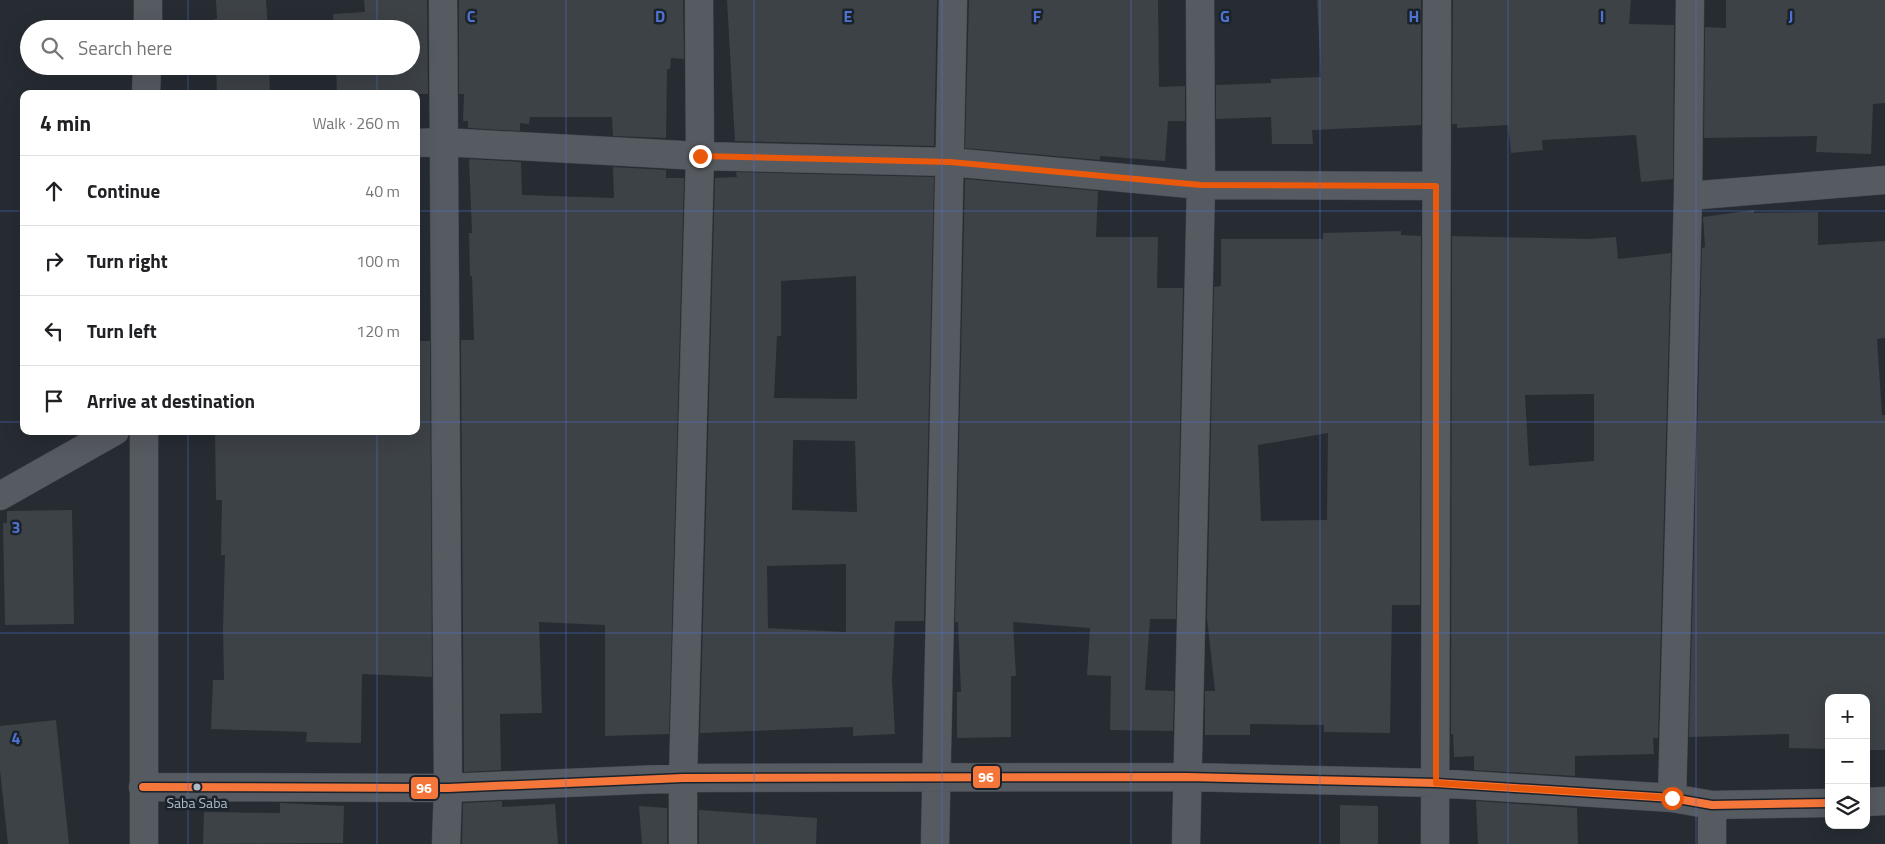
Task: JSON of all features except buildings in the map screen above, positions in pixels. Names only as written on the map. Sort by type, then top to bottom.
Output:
[{"type":"street","points":[[148,0],[148,20]]},
{"type":"street","points":[[443,0],[430,142],[448,788],[446,844]]},
{"type":"street","points":[[683,844],[683,778],[700,156],[699,0]]},
{"type":"street","points":[[935,844],[953,0]]},
{"type":"street","points":[[1186,844],[1201,185],[1200,0]]},
{"type":"street","points":[[1435,844],[1437,0]]},
{"type":"street","points":[[1672,798],[1688,196],[1690,0]]},
{"type":"street","points":[[146,90],[147,75]]},
{"type":"street","points":[[430,142],[700,156],[950,162],[1201,185],[1436,186]]},
{"type":"street","points":[[1688,196],[1885,180]]},
{"type":"street","points":[[0,496],[108,435]]},
{"type":"street","points":[[144,435],[144,844]]},
{"type":"street","points":[[143,787],[448,788],[683,778],[1187,777],[1436,783],[1672,798],[1712,805],[1825,803]]},
{"type":"street","points":[[1870,802],[1885,801]]},
{"type":"street","points":[[1712,805],[1712,844]]},
{"type":"transit line","name":"96","points":[[143,787],[448,788],[683,778],[1187,777],[1436,783],[1672,798],[1712,805],[1825,803]]},
{"type":"place","name":"Saba Saba","points":[[197,787]]},
{"type":"route","points":[[700,156],[950,162],[1201,185],[1436,186],[1436,783],[1672,798]]}]
